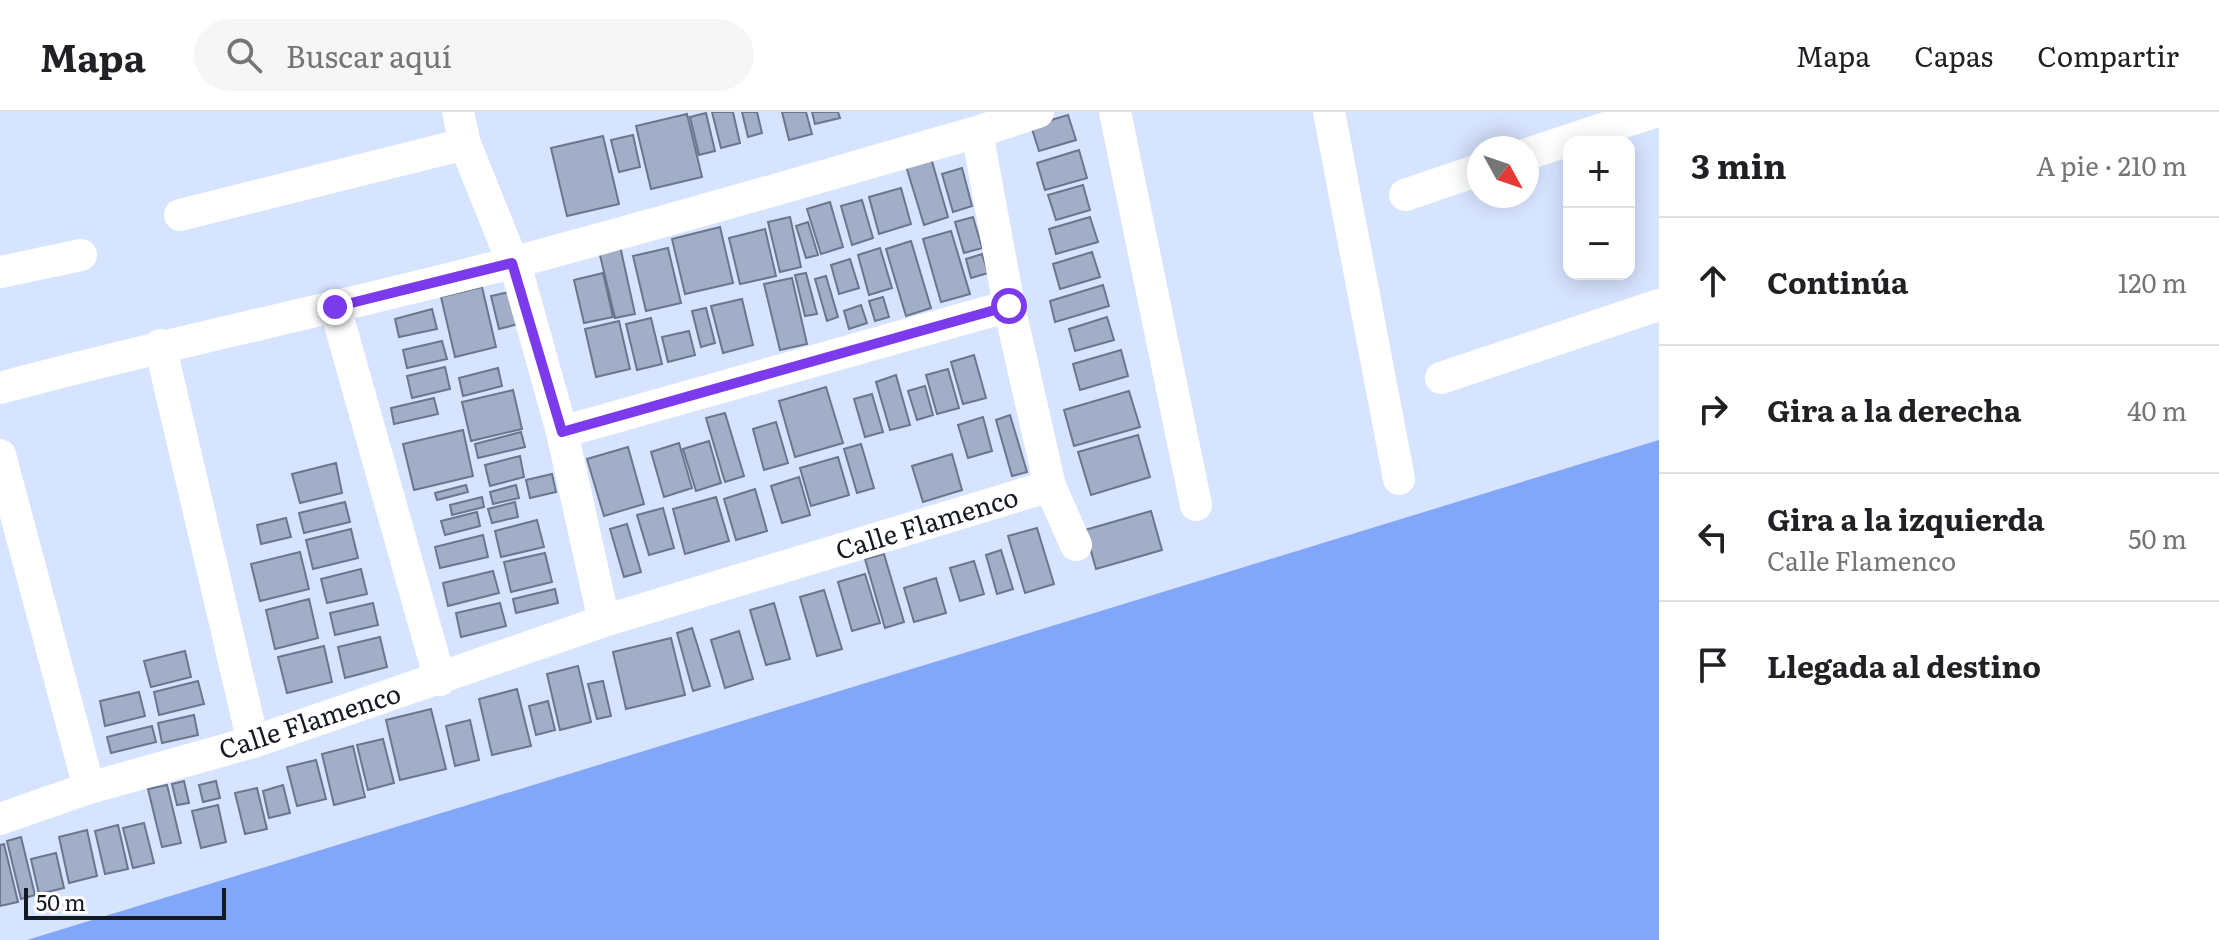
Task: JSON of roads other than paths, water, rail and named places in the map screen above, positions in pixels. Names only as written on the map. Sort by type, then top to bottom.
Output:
[{"type":"street","points":[[458,112],[465,144],[512,262],[562,432],[604,621]]},
{"type":"street","points":[[0,388],[160,345],[335,307],[512,262],[977,132],[1038,112]]},
{"type":"street","points":[[1115,112],[1196,505]]},
{"type":"street","points":[[1329,112],[1399,479]]},
{"type":"street","points":[[1539,150],[1654,112]]},
{"type":"street","name":"Calle Flamenco","points":[[0,819],[89,788],[253,742],[604,621],[1050,486],[1009,306],[977,132]]},
{"type":"street","points":[[180,215],[465,144]]},
{"type":"street","points":[[1405,195],[1467,174]]},
{"type":"street","points":[[0,272],[81,255]]},
{"type":"street","points":[[1441,378],[1659,305]]},
{"type":"street","points":[[562,432],[1009,306]]},
{"type":"street","points":[[335,307],[440,680]]},
{"type":"street","points":[[160,345],[253,742]]},
{"type":"street","points":[[0,455],[89,788]]},
{"type":"street","points":[[1050,486],[1076,545]]}]
